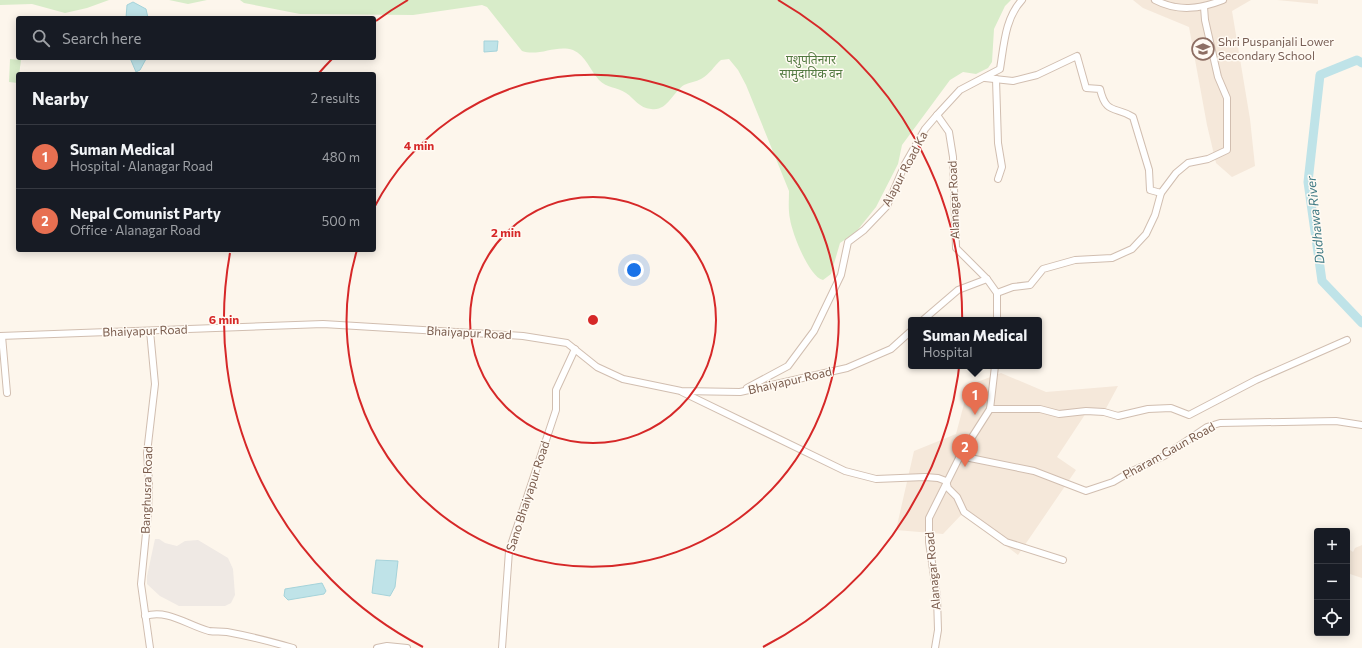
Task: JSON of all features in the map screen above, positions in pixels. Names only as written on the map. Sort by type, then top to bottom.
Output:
[{"type":"street","name":"Alapur Road Ka","points":[[740,392],[788,366],[814,331],[841,275],[848,242],[864,230],[887,206],[904,164],[925,129],[960,90],[1000,69],[1006,31],[1016,7],[1022,0]]},
{"type":"street","points":[[1155,0],[1178,8],[1204,8],[1223,0]]},
{"type":"street","points":[[997,317],[998,293],[1013,287],[1030,285],[1043,269],[1074,260],[1112,258],[1132,249],[1146,234],[1155,215],[1161,193],[1176,173],[1188,163],[1208,159],[1227,150],[1227,98],[1218,77],[1205,20],[1204,8]]},
{"type":"street","points":[[985,78],[1013,81],[1037,75],[1077,56],[1086,88],[1100,89],[1103,101],[1114,111],[1133,117],[1149,170],[1150,190],[1161,193]]},
{"type":"street","points":[[996,79],[998,143],[1002,167],[998,179]]},
{"type":"street","name":"Alanagar Road","points":[[938,115],[949,132],[953,157],[956,248],[987,278],[998,293]]},
{"type":"street","points":[[926,317],[958,290],[987,278]]},
{"type":"street","name":"Bhaiyapur Road","points":[[1,336],[323,324],[523,336],[567,343],[597,367],[623,379],[681,391],[740,392],[847,368],[891,349],[908,334]]},
{"type":"street","name":"Banghusra Road","points":[[150,331],[155,384],[147,452],[149,482],[148,513],[141,584],[150,648]]},
{"type":"street","points":[[1,336],[7,393]]},
{"type":"street","points":[[990,409],[1040,409],[1059,414],[1086,411],[1104,412],[1118,416],[1148,409],[1171,408],[1189,415],[1256,380],[1347,340]]},
{"type":"street","name":"Sano Bhaiyapur Road","points":[[502,648],[509,552],[556,410],[556,390],[575,349]]},
{"type":"street","name":"Alanagar Road","points":[[936,648],[938,630],[937,597],[929,542],[929,518],[946,481],[990,409],[995,369]]},
{"type":"street","points":[[681,391],[845,471],[876,479],[925,477],[938,478],[946,481],[948,488],[957,497],[964,512],[1006,542],[1062,560]]},
{"type":"street","name":"Pharam Gaun Road","points":[[960,456],[1034,471],[1086,491],[1113,482],[1164,456],[1207,427],[1220,423],[1336,422],[1362,425]]},
{"type":"street","points":[[145,616],[154,613],[163,614],[186,621],[209,631],[228,632],[293,648]]},
{"type":"street","points":[[377,648],[387,646],[407,648]]},
{"type":"shaded area","points":[[1133,0],[1251,0],[1232,11],[1250,119],[1255,166],[1232,177],[1216,163],[1207,125],[1189,27],[1143,8]]},
{"type":"shaded area","points":[[1277,0],[1318,0],[1318,4]]},
{"type":"shaded area","points":[[1001,373],[1046,392],[1118,386],[1103,414],[1086,413],[1057,457],[1076,470],[1018,555],[963,513],[943,534],[896,530],[914,451],[956,434],[969,385]]},
{"type":"shaded area","points":[[155,539],[159,539],[165,543],[177,546],[185,541],[198,540],[228,558],[233,569],[235,595],[231,603],[225,606],[179,606],[160,596],[147,584],[147,576]]},
{"type":"shaded area","points":[[1362,545],[1362,578],[1350,574],[1350,550],[1353,552],[1355,548]]},
{"type":"green space","points":[[0,0],[109,0],[87,8],[65,13],[32,4],[0,5]]},
{"type":"green space","points":[[169,0],[207,0],[188,4]]},
{"type":"green space","name":"पशुपतिनगर सामुदायिक वन","points":[[240,0],[1011,0],[1005,6],[994,29],[992,62],[988,68],[976,74],[963,72],[950,80],[902,145],[898,164],[876,207],[856,232],[840,243],[831,274],[823,280],[812,271],[802,254],[791,226],[789,215],[789,191],[746,85],[738,70],[729,59],[721,60],[707,75],[701,79],[684,85],[666,105],[661,108],[651,109],[643,107],[623,91],[602,83],[585,59],[573,50],[560,48],[535,53],[522,51],[487,7],[482,5],[413,15],[300,14],[244,3]]},
{"type":"green space","points":[[10,59],[21,60],[19,72],[16,72],[16,83],[9,82]]},
{"type":"water","points":[[133,2],[146,9],[148,16],[126,16],[127,5]]},
{"type":"water","points":[[484,41],[498,41],[497,51],[484,52]]},
{"type":"water","points":[[131,60],[145,60],[140,70],[136,72]]},
{"type":"water","points":[[376,560],[398,561],[395,587],[390,596],[372,593]]},
{"type":"water","points":[[322,583],[326,591],[324,594],[288,600],[284,596],[285,589]]},
{"type":"waterway","name":"Dudhawa River","points":[[1362,63],[1357,60],[1320,75],[1308,182],[1322,281],[1362,323]]},
{"type":"place","name":"Shri Puspanjali Lower Secondary School","points":[[1203,49]]},
{"type":"place","name":"Suman Medical","points":[[975,415]]},
{"type":"place","name":"Nepal Comunist Party","points":[[965,467]]}]
